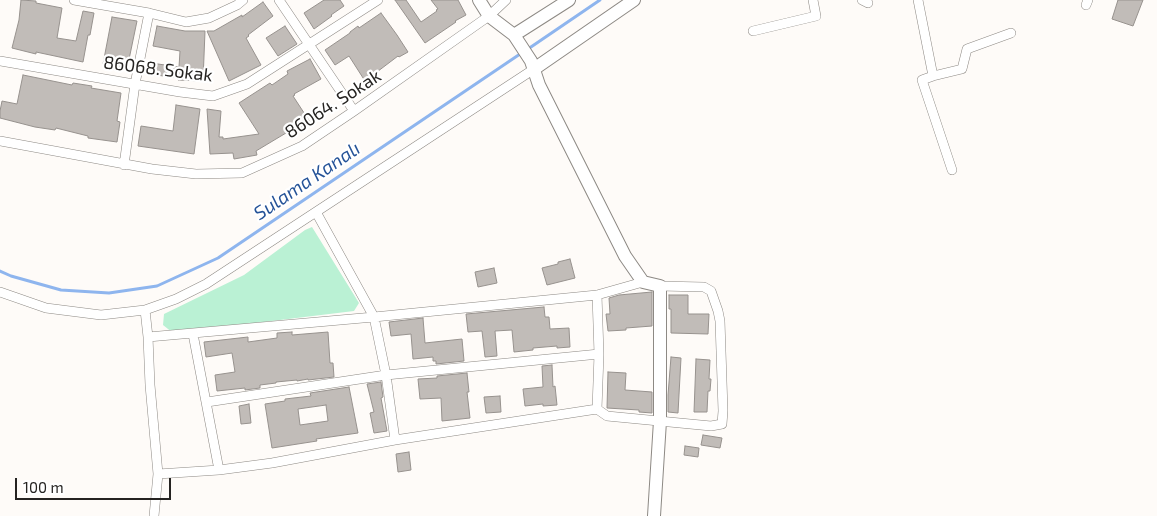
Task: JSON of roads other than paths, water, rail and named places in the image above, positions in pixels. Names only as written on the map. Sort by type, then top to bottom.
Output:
[{"type":"main road","points":[[479,0],[489,16],[516,38],[532,65],[539,85],[625,256],[643,282],[660,286],[660,421],[654,516]]},
{"type":"main road","points":[[516,38],[569,0]]},
{"type":"main road","points":[[532,65],[634,0]]},
{"type":"street","points":[[74,0],[149,13],[186,22],[209,18],[243,0]]},
{"type":"street","points":[[280,0],[354,111]]},
{"type":"street","name":"86068. Sokak","points":[[0,62],[213,96],[247,84],[378,0]]},
{"type":"street","name":"86064. Sokak","points":[[0,141],[152,169],[196,174],[242,172],[302,146],[489,16],[506,0]]},
{"type":"street","points":[[753,31],[816,16],[813,0]]},
{"type":"street","points":[[918,0],[933,76]]},
{"type":"street","points":[[124,165],[135,84],[149,13]]},
{"type":"street","points":[[952,170],[922,80],[962,69],[967,49],[1011,33]]},
{"type":"street","points":[[0,292],[46,308],[101,315],[145,310],[176,299],[206,284],[316,212],[532,65]]},
{"type":"street","points":[[316,212],[374,317],[386,375],[395,440]]},
{"type":"street","points":[[148,337],[597,295],[643,282]]},
{"type":"street","points":[[158,474],[219,470],[272,463],[395,440],[597,409],[607,416],[710,426],[722,424],[720,321],[710,291],[704,287],[660,286]]},
{"type":"street","points":[[597,295],[599,354],[597,409]]},
{"type":"street","points":[[145,310],[158,474],[154,516]]},
{"type":"street","points":[[193,334],[219,470]]},
{"type":"street","points":[[207,402],[386,375],[599,354]]},
{"type":"waterway","name":"Sulama Kanalı","points":[[528,49],[600,0]]},
{"type":"waterway","name":"Sulama Kanalı","points":[[0,271],[11,276],[61,290],[109,293],[157,286],[218,258],[523,52]]}]
